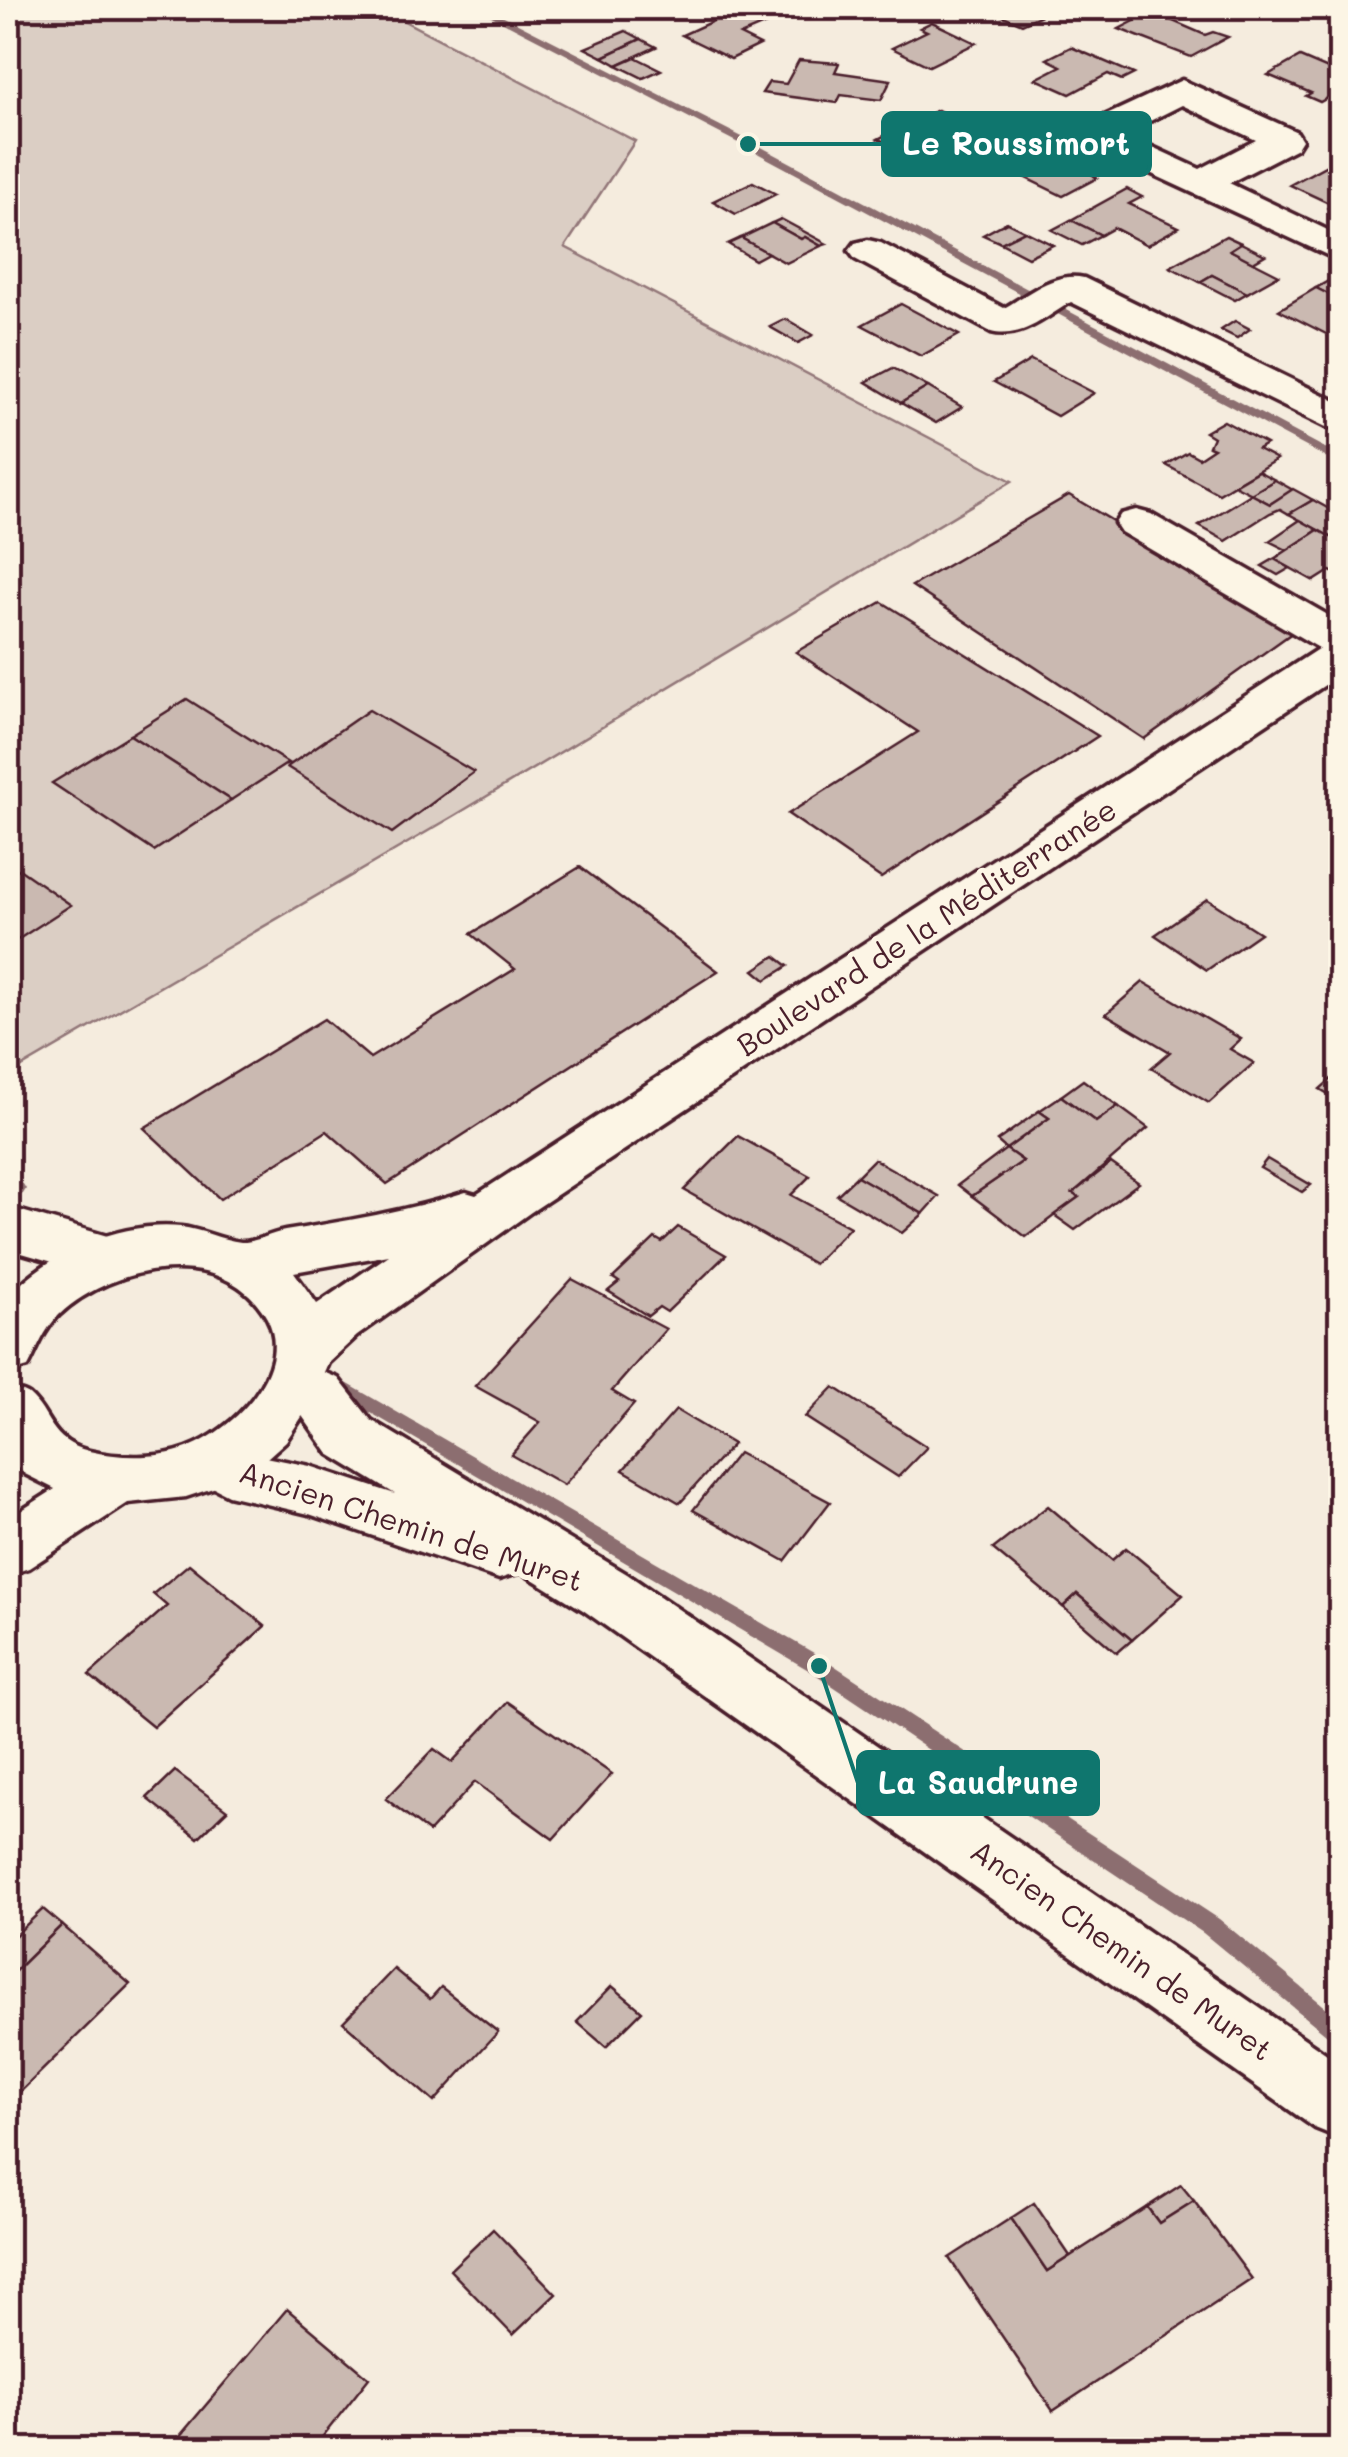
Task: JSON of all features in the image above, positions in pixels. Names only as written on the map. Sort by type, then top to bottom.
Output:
[{"type":"street","points":[[1201,183],[1340,250]]},
{"type":"street","points":[[868,251],[1005,324],[1070,286],[1340,418]]},
{"type":"street","points":[[1136,523],[1340,641]]},
{"type":"street","name":"Boulevard de la Méditerranée","points":[[118,1480],[168,1478],[218,1462],[264,1429],[297,1368],[338,1320],[512,1198],[1340,655]]},
{"type":"street","name":"Boulevard de la Méditerranée","points":[[245,1264],[268,1254],[416,1229],[512,1198]]},
{"type":"street","points":[[8,1228],[108,1258]]},
{"type":"street","points":[[8,1345],[30,1308],[65,1278],[108,1258],[155,1248],[203,1250],[245,1264],[278,1289],[297,1322],[297,1368]]},
{"type":"street","name":"Ancien Chemin de Muret","points":[[297,1368],[350,1437],[606,1592],[1340,2104]]},
{"type":"street","points":[[8,1412],[34,1448],[72,1470],[118,1480]]},
{"type":"street","name":"Ancien Chemin de Muret","points":[[218,1462],[250,1478],[310,1490],[606,1592]]},
{"type":"street","points":[[8,1550],[118,1480]]},
{"type":"shaded area","points":[[8,8],[379,8],[635,141],[565,247],[1012,481],[454,816],[8,1075]]},
{"type":"building","points":[[984,8],[1057,8],[1022,24]]},
{"type":"building","points":[[735,11],[764,25],[740,35],[760,45],[731,59],[682,35]]},
{"type":"building","points":[[1152,12],[1205,35],[1213,32],[1228,37],[1191,57],[1119,29]]},
{"type":"building","points":[[932,22],[976,43],[929,66],[892,48],[927,31],[920,28]]},
{"type":"building","points":[[626,31],[641,39],[603,57],[585,48]]},
{"type":"building","points":[[641,39],[656,47],[617,65],[603,57]]},
{"type":"building","points":[[1071,47],[1134,74],[1122,80],[1108,74],[1070,94],[1036,79],[1061,66],[1047,59]]},
{"type":"building","points":[[635,57],[661,70],[643,78],[617,65]]},
{"type":"building","points":[[1300,57],[1340,74],[1340,91],[1320,102],[1306,96],[1311,93],[1268,75]]},
{"type":"building","points":[[799,60],[839,63],[835,72],[891,80],[881,100],[841,95],[837,103],[762,93],[769,82],[786,84]]},
{"type":"building","points":[[938,110],[996,134],[951,156],[898,129]]},
{"type":"building","points":[[898,129],[915,138],[896,147],[878,139]]},
{"type":"building","points":[[1030,143],[1097,178],[1063,196],[993,162]]},
{"type":"building","points":[[1327,165],[1340,172],[1340,214],[1328,208],[1333,205],[1290,185]]},
{"type":"building","points":[[753,182],[776,194],[736,214],[713,201]]},
{"type":"building","points":[[1127,189],[1142,197],[1129,204],[1179,227],[1147,245],[1114,228],[1101,235],[1071,220]]},
{"type":"building","points":[[781,219],[827,244],[821,246],[805,237],[801,239],[772,223]]},
{"type":"building","points":[[1071,220],[1101,235],[1082,245],[1052,230]]},
{"type":"building","points":[[1007,222],[1025,231],[1001,243],[983,235]]},
{"type":"building","points":[[772,223],[821,246],[786,263],[741,238]]},
{"type":"building","points":[[1025,231],[1053,245],[1028,257],[1001,243]]},
{"type":"building","points":[[1226,236],[1241,243],[1230,250],[1279,275],[1247,293],[1212,275],[1200,282],[1170,267]]},
{"type":"building","points":[[741,238],[768,253],[755,260],[728,244]]},
{"type":"building","points":[[1241,243],[1265,255],[1253,262],[1230,250]]},
{"type":"building","points":[[1212,275],[1247,293],[1235,300],[1200,282]]},
{"type":"building","points":[[1332,279],[1340,283],[1340,300],[1316,288]]},
{"type":"building","points":[[1316,288],[1340,300],[1340,341],[1279,310]]},
{"type":"building","points":[[901,304],[959,335],[921,356],[862,325]]},
{"type":"building","points":[[786,319],[813,335],[798,343],[770,327]]},
{"type":"building","points":[[1235,321],[1250,329],[1237,338],[1221,330]]},
{"type":"building","points":[[1031,360],[1094,393],[1057,416],[994,382]]},
{"type":"building","points":[[893,368],[928,387],[901,403],[866,382]]},
{"type":"building","points":[[928,387],[962,407],[936,423],[901,403]]},
{"type":"building","points":[[1224,421],[1266,444],[1258,449],[1277,459],[1219,494],[1166,465],[1188,452],[1199,458],[1214,448],[1209,446],[1213,437],[1205,432]]},
{"type":"building","points":[[1258,471],[1275,480],[1252,494],[1234,485]]},
{"type":"building","points":[[1275,480],[1293,490],[1270,504],[1251,494]]},
{"type":"building","points":[[1293,489],[1313,500],[1289,514],[1280,509],[1270,513],[1226,541],[1199,526],[1251,494],[1270,504]]},
{"type":"building","points":[[1069,495],[1296,630],[1144,739],[912,586]]},
{"type":"building","points":[[1313,500],[1340,515],[1340,542],[1289,514]]},
{"type":"building","points":[[1300,520],[1318,530],[1287,550],[1269,541]]},
{"type":"building","points":[[1318,530],[1340,542],[1340,576],[1330,571],[1314,581],[1274,559]]},
{"type":"building","points":[[1274,559],[1290,568],[1278,575],[1262,566]]},
{"type":"building","points":[[882,602],[1098,736],[881,878],[788,814],[918,732],[796,652]]},
{"type":"building","points":[[187,699],[288,763],[231,800],[130,735]]},
{"type":"building","points":[[369,710],[474,772],[392,833],[287,767]]},
{"type":"building","points":[[130,735],[231,800],[154,851],[52,783]]},
{"type":"building","points":[[580,867],[718,971],[387,1184],[327,1131],[220,1199],[144,1128],[324,1019],[370,1058],[515,969],[471,934]]},
{"type":"building","points":[[19,869],[71,905],[8,946],[8,876]]},
{"type":"building","points":[[1207,899],[1260,933],[1207,970],[1155,935]]},
{"type":"building","points":[[775,956],[788,966],[766,980],[754,970]]},
{"type":"building","points":[[1143,982],[1241,1039],[1230,1049],[1254,1063],[1209,1103],[1151,1068],[1170,1052],[1106,1014]]},
{"type":"building","points":[[1337,1074],[1340,1076],[1340,1101],[1320,1089]]},
{"type":"building","points":[[1083,1080],[1118,1106],[1096,1122],[1061,1096]]},
{"type":"building","points":[[1061,1096],[1096,1122],[1118,1106],[1148,1128],[1073,1193],[1079,1197],[1026,1237],[972,1196],[1023,1161],[1006,1149],[1049,1118],[1039,1111]]},
{"type":"building","points":[[1039,1111],[1049,1118],[1006,1149],[997,1141]]},
{"type":"building","points":[[738,1136],[810,1176],[791,1195],[850,1227],[814,1264],[684,1190]]},
{"type":"building","points":[[1006,1149],[1023,1161],[972,1196],[958,1185]]},
{"type":"building","points":[[874,1159],[939,1196],[923,1214],[857,1176]]},
{"type":"building","points":[[1267,1159],[1311,1185],[1302,1192],[1260,1168]]},
{"type":"building","points":[[1111,1163],[1139,1183],[1075,1230],[1054,1215],[1079,1197],[1073,1193]]},
{"type":"building","points":[[857,1176],[923,1214],[902,1233],[837,1195]]},
{"type":"building","points":[[678,1227],[726,1255],[667,1312],[659,1307],[648,1316],[608,1291],[619,1282],[613,1278],[655,1238],[662,1242]]},
{"type":"building","points":[[572,1279],[666,1329],[612,1391],[634,1404],[564,1485],[511,1455],[540,1422],[475,1386]]},
{"type":"building","points":[[834,1387],[927,1447],[898,1477],[805,1417]]},
{"type":"building","points":[[676,1410],[733,1444],[680,1503],[623,1470]]},
{"type":"building","points":[[738,1453],[830,1502],[785,1561],[693,1510]]},
{"type":"building","points":[[1048,1506],[1112,1560],[1126,1548],[1183,1595],[1132,1640],[1077,1594],[1063,1607],[993,1549]]},
{"type":"building","points":[[189,1564],[265,1626],[153,1727],[89,1675],[167,1606],[153,1594]]},
{"type":"building","points":[[1077,1594],[1132,1640],[1117,1653],[1063,1607]]},
{"type":"building","points":[[508,1702],[612,1774],[553,1839],[475,1782],[429,1832],[386,1799],[434,1749],[452,1762]]},
{"type":"building","points":[[175,1771],[227,1810],[198,1838],[147,1798]]},
{"type":"building","points":[[43,1909],[62,1925],[8,1978],[8,1942]]},
{"type":"building","points":[[62,1925],[130,1984],[8,2104],[8,1978]]},
{"type":"building","points":[[394,1969],[430,1999],[441,1987],[498,2032],[434,2102],[343,2022]]},
{"type":"building","points":[[612,1986],[642,2011],[606,2047],[577,2022]]},
{"type":"building","points":[[1181,2185],[1194,2201],[1159,2223],[1147,2207]]},
{"type":"building","points":[[1194,2201],[1252,2279],[1053,2411],[949,2258],[1011,2218],[1047,2271],[1147,2207],[1159,2223]]},
{"type":"building","points":[[1034,2203],[1070,2256],[1047,2271],[1011,2218]]},
{"type":"building","points":[[493,2229],[556,2294],[513,2335],[450,2270]]},
{"type":"building","points":[[287,2309],[369,2378],[312,2450],[168,2450]]},
{"type":"waterway","points":[[481,8],[748,144],[1340,461]]},
{"type":"waterway","points":[[8,1183],[17,1189]]},
{"type":"waterway","points":[[343,1388],[819,1666],[1211,1926],[1340,2032]]},
{"type":"place","name":"Le Roussimort","points":[[748,144]]},
{"type":"place","name":"La Saudrune","points":[[819,1666]]}]
